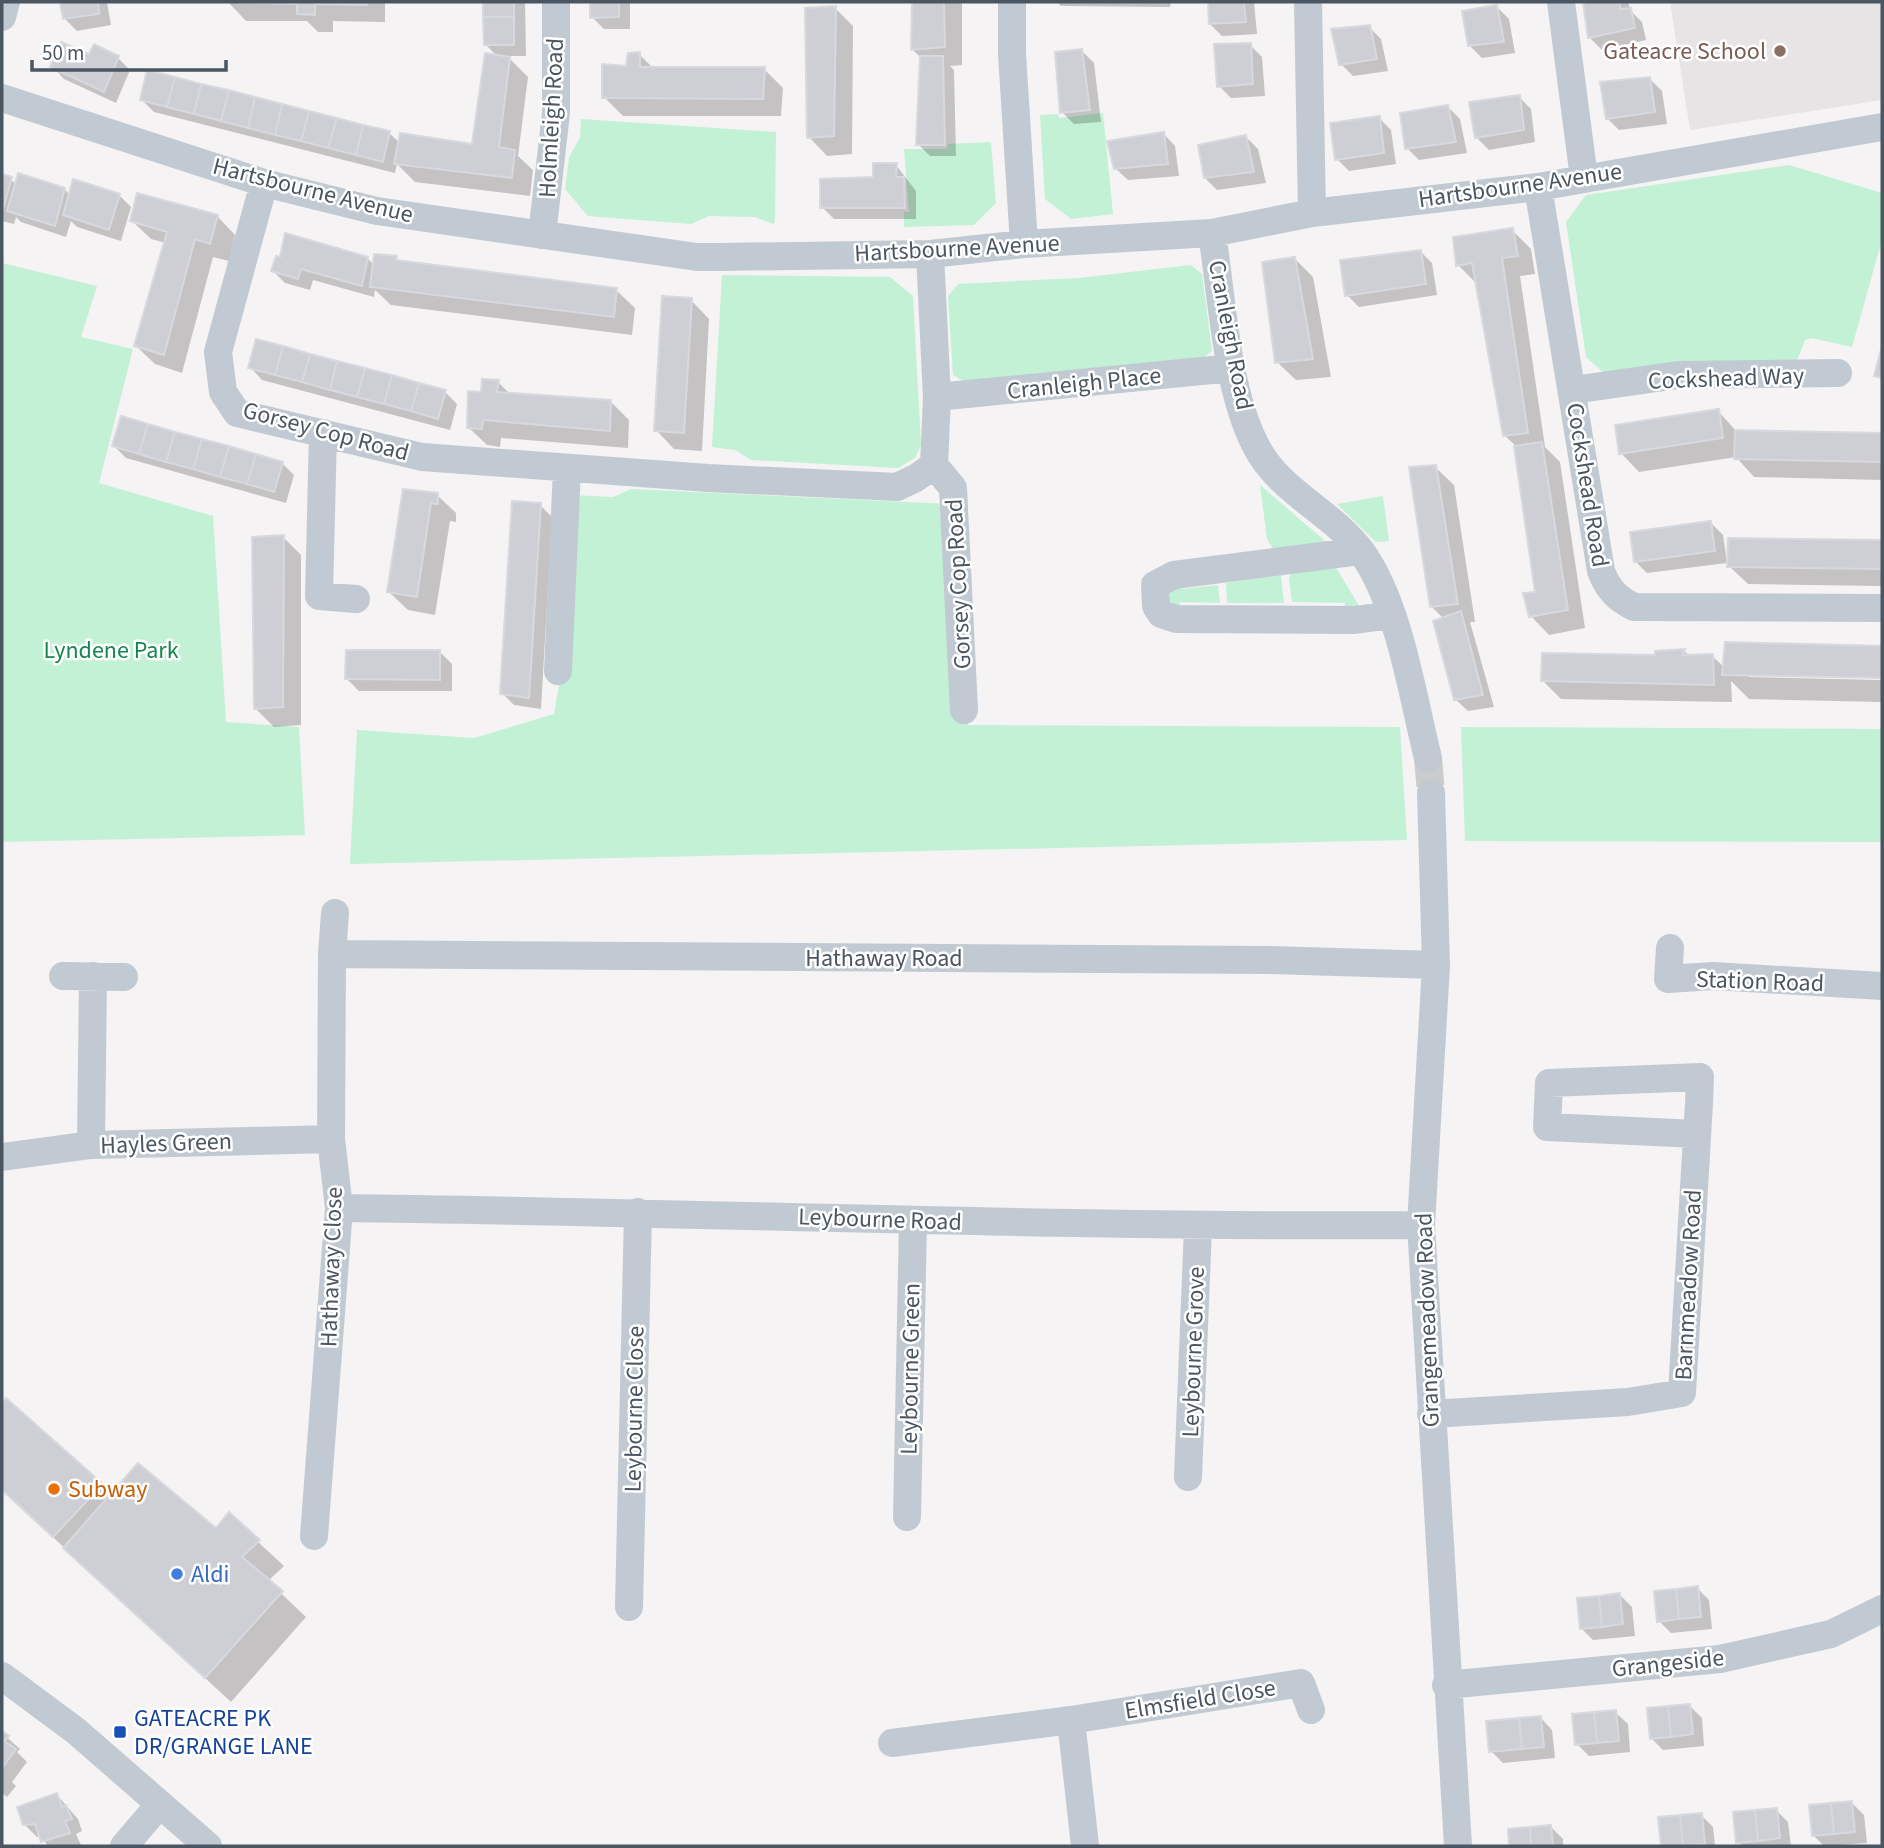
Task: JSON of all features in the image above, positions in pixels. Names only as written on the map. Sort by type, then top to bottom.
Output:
[{"type":"street","points":[[2,17],[6,2]]},
{"type":"street","name":"Holmleigh Road","points":[[542,235],[556,113],[556,2]]},
{"type":"street","points":[[1012,2],[1012,54],[1024,244]]},
{"type":"street","points":[[1308,2],[1312,213]]},
{"type":"street","points":[[1561,2],[1584,178]]},
{"type":"street","name":"Hartsbourne Avenue","points":[[2,98],[264,183],[377,211],[697,257],[930,254],[1024,244],[1212,233],[1312,213],[1538,187],[1882,127]]},
{"type":"street","name":"Gorsey Cop Road","points":[[264,183],[218,352],[223,392],[237,413],[422,457],[567,468],[897,486],[934,465]]},
{"type":"street","name":"Cockshead Road","points":[[1538,187],[1601,571],[1608,588],[1620,600],[1634,607],[1882,608]]},
{"type":"street","name":"Cranleigh Road","points":[[1212,233],[1232,368],[1249,432],[1263,457],[1284,483],[1334,523],[1360,551],[1381,584],[1392,615],[1428,758]]},
{"type":"street","name":"Gorsey Cop Road","points":[[930,254],[937,397],[934,465],[953,488],[964,710]]},
{"type":"street","name":"Cranleigh Place","points":[[937,397],[1232,368]]},
{"type":"street","name":"Cockshead Way","points":[[1573,390],[1678,375],[1838,373]]},
{"type":"street","points":[[323,433],[319,596],[356,599]]},
{"type":"street","points":[[558,671],[567,468]]},
{"type":"street","points":[[1360,551],[1174,575],[1155,585],[1156,606],[1161,614],[1176,619],[1355,620],[1392,615]]},
{"type":"street","name":"Grangemeadow Road","points":[[1431,793],[1436,965],[1420,1225],[1446,1685],[1458,1846]]},
{"type":"street","name":"Hathaway Close","points":[[314,1536],[339,1208],[331,1139],[332,954],[335,913]]},
{"type":"street","name":"Station Road","points":[[1670,948],[1668,979],[1713,976],[1882,986]]},
{"type":"street","name":"Hathaway Road","points":[[332,954],[1270,960],[1436,965]]},
{"type":"street","points":[[63,976],[124,977]]},
{"type":"street","points":[[90,1145],[93,976]]},
{"type":"street","name":"Barnmeadow Road","points":[[1431,1414],[1628,1402],[1682,1393],[1700,1077],[1549,1083],[1547,1127],[1696,1134]]},
{"type":"street","name":"Hayles Green","points":[[2,1157],[90,1145],[331,1139]]},
{"type":"street","name":"Leybourne Road","points":[[339,1208],[638,1212],[1198,1227],[1420,1225]]},
{"type":"street","name":"Leybourne Close","points":[[629,1607],[638,1212]]},
{"type":"street","name":"Leybourne Green","points":[[908,1517],[914,1221]]},
{"type":"street","name":"Leybourne Grove","points":[[1188,1477],[1198,1227]]},
{"type":"street","name":"Grangeside","points":[[1446,1685],[1720,1659],[1831,1634],[1882,1609]]},
{"type":"street","points":[[2,1676],[76,1731],[208,1846]]},
{"type":"street","name":"Elmsfield Close","points":[[892,1743],[1071,1720],[1301,1683],[1311,1710]]},
{"type":"street","points":[[1071,1720],[1085,1846]]},
{"type":"street","points":[[124,1846],[160,1804]]},
{"type":"shaded area","name":"Gateacre School","points":[[1670,2],[1882,2],[1882,100],[1690,130]]},
{"type":"green space","points":[[1103,113],[1113,214],[1071,219],[1045,199],[1040,115],[1058,114],[1059,118]]},
{"type":"green space","points":[[581,119],[776,132],[775,221],[773,224],[755,217],[709,216],[691,224],[588,216],[565,189],[569,158],[580,137]]},
{"type":"green space","points":[[991,142],[996,203],[974,225],[904,227],[904,212],[909,212],[904,149],[947,149],[948,144]]},
{"type":"green space","points":[[1789,165],[1882,193],[1882,240],[1852,347],[1812,338],[1805,340],[1796,363],[1606,375],[1586,357],[1566,222],[1586,195]]},
{"type":"green space","name":"Lyndene Park","points":[[2,263],[97,286],[81,337],[133,349],[99,483],[213,516],[226,722],[299,727],[305,835],[2,842]]},
{"type":"green space","points":[[1191,265],[1202,274],[1212,351],[1204,357],[963,381],[953,375],[948,296],[958,284],[1079,278]]},
{"type":"green space","points":[[722,275],[890,277],[913,296],[921,445],[915,458],[898,468],[751,460],[735,450],[712,447]]},
{"type":"green space","points":[[1260,485],[1326,544],[1275,552],[1267,539]]},
{"type":"green space","points":[[631,489],[950,504],[957,714],[969,725],[1400,727],[1407,840],[350,864],[357,730],[474,738],[554,714],[561,673],[571,495],[613,497]]},
{"type":"green space","points":[[1383,496],[1389,541],[1376,542],[1337,504]]},
{"type":"green space","points":[[1335,566],[1361,609],[1345,613],[1345,603],[1292,602],[1289,579],[1291,573]]},
{"type":"green space","points":[[1281,575],[1284,603],[1227,603],[1226,583]]},
{"type":"green space","points":[[1179,580],[1182,589],[1218,585],[1220,603],[1180,602],[1180,612],[1163,597]]},
{"type":"green space","points":[[1461,727],[1882,729],[1882,842],[1465,841]]},
{"type":"building","points":[[60,2],[98,2],[99,14],[63,19]]},
{"type":"building","points":[[226,2],[367,2],[367,5],[315,4],[315,15],[297,14],[297,4]]},
{"type":"building","points":[[483,2],[514,2],[514,17],[483,17]]},
{"type":"building","points":[[590,2],[619,2],[619,17],[590,18]]},
{"type":"building","points":[[912,2],[944,2],[945,47],[911,50]]},
{"type":"building","points":[[1208,2],[1244,2],[1246,22],[1209,24]]},
{"type":"building","points":[[1583,2],[1620,2],[1620,9],[1631,8],[1635,28],[1588,38]]},
{"type":"building","points":[[1497,5],[1504,42],[1468,46],[1462,11]]},
{"type":"building","points":[[836,6],[834,136],[807,138],[805,8]]},
{"type":"building","points":[[483,17],[514,17],[514,45],[484,45]]},
{"type":"building","points":[[1370,25],[1377,59],[1339,65],[1331,29]]},
{"type":"building","points":[[61,42],[89,54],[94,44],[119,56],[104,92],[50,67]]},
{"type":"building","points":[[1251,43],[1253,84],[1217,87],[1214,44]]},
{"type":"building","points":[[1082,49],[1090,110],[1060,113],[1055,52]]},
{"type":"building","points":[[640,52],[640,67],[765,67],[763,99],[602,98],[602,64],[626,66],[628,53]]},
{"type":"building","points":[[485,53],[510,57],[499,147],[515,150],[512,178],[394,164],[400,133],[472,144]]},
{"type":"building","points":[[920,56],[943,56],[945,145],[916,145]]},
{"type":"building","points":[[147,70],[175,77],[167,107],[140,100]]},
{"type":"building","points":[[175,77],[201,84],[194,114],[167,107]]},
{"type":"building","points":[[1650,77],[1655,112],[1606,119],[1600,82]]},
{"type":"building","points":[[201,84],[229,90],[221,121],[194,114]]},
{"type":"building","points":[[229,90],[255,97],[248,128],[221,121]]},
{"type":"building","points":[[1520,95],[1524,130],[1475,138],[1469,102]]},
{"type":"building","points":[[255,97],[282,104],[275,135],[248,128]]},
{"type":"building","points":[[282,104],[309,111],[301,141],[275,135]]},
{"type":"building","points":[[1448,105],[1456,142],[1405,149],[1400,113]]},
{"type":"building","points":[[309,111],[337,118],[328,148],[301,141]]},
{"type":"building","points":[[1380,116],[1384,153],[1335,160],[1330,123]]},
{"type":"building","points":[[337,118],[363,125],[356,155],[328,148]]},
{"type":"building","points":[[363,125],[390,131],[383,162],[356,155]]},
{"type":"building","points":[[1164,132],[1168,164],[1114,169],[1107,141]]},
{"type":"building","points":[[1246,135],[1254,172],[1204,178],[1198,145]]},
{"type":"building","points":[[873,163],[897,163],[896,177],[904,177],[905,208],[820,208],[820,179],[873,177]]},
{"type":"building","points":[[18,173],[65,188],[55,226],[7,211]]},
{"type":"building","points":[[2,174],[12,177],[2,213]]},
{"type":"building","points":[[73,179],[120,194],[109,230],[63,215]]},
{"type":"building","points":[[137,193],[218,215],[210,244],[195,239],[164,355],[134,346],[167,232],[130,221]]},
{"type":"building","points":[[1513,228],[1518,256],[1502,258],[1528,433],[1503,436],[1472,263],[1456,266],[1453,237]]},
{"type":"building","points":[[285,233],[368,257],[362,286],[301,269],[298,279],[271,271],[276,256],[280,257]]},
{"type":"building","points":[[1421,250],[1426,284],[1345,296],[1340,260]]},
{"type":"building","points":[[374,254],[397,256],[396,260],[617,288],[614,317],[370,287]]},
{"type":"building","points":[[1295,257],[1313,359],[1275,363],[1262,262]]},
{"type":"building","points":[[662,296],[692,298],[684,433],[654,431]]},
{"type":"building","points":[[256,339],[283,346],[275,375],[248,368]]},
{"type":"building","points":[[283,346],[310,354],[302,382],[275,375]]},
{"type":"building","points":[[1882,346],[1882,378],[1874,376]]},
{"type":"building","points":[[310,354],[337,361],[330,390],[302,382]]},
{"type":"building","points":[[337,361],[365,368],[357,397],[330,390]]},
{"type":"building","points":[[365,368],[392,375],[384,404],[357,397]]},
{"type":"building","points":[[392,375],[419,383],[411,411],[384,404]]},
{"type":"building","points":[[482,379],[499,380],[497,392],[611,400],[610,431],[483,420],[482,429],[467,428],[468,391],[481,392]]},
{"type":"building","points":[[419,383],[446,390],[438,419],[411,411]]},
{"type":"building","points":[[1719,409],[1723,438],[1619,454],[1615,425]]},
{"type":"building","points":[[121,416],[148,424],[139,454],[112,446]]},
{"type":"building","points":[[148,424],[175,432],[166,462],[139,454]]},
{"type":"building","points":[[1735,430],[1882,433],[1882,462],[1734,459]]},
{"type":"building","points":[[175,432],[202,439],[193,469],[166,462]]},
{"type":"building","points":[[202,439],[229,446],[220,477],[193,469]]},
{"type":"building","points":[[1542,442],[1568,610],[1529,617],[1523,593],[1535,592],[1514,446]]},
{"type":"building","points":[[229,446],[256,454],[247,484],[220,477]]},
{"type":"building","points":[[256,454],[283,462],[274,492],[247,484]]},
{"type":"building","points":[[1436,465],[1458,604],[1430,607],[1409,467]]},
{"type":"building","points":[[403,489],[438,493],[438,504],[431,503],[417,597],[387,592]]},
{"type":"building","points":[[512,501],[541,503],[529,698],[500,694]]},
{"type":"building","points":[[1711,521],[1715,551],[1634,562],[1630,532]]},
{"type":"building","points":[[284,535],[283,707],[254,709],[252,537]]},
{"type":"building","points":[[1728,538],[1882,540],[1882,569],[1727,567]]},
{"type":"building","points":[[1461,611],[1483,695],[1454,700],[1433,621]]},
{"type":"building","points":[[1725,642],[1882,646],[1882,678],[1722,675]]},
{"type":"building","points":[[1685,649],[1683,655],[1713,654],[1714,685],[1541,681],[1542,653],[1655,655],[1655,651]]},
{"type":"building","points":[[346,650],[440,650],[440,680],[345,679]]},
{"type":"building","points":[[6,1398],[103,1484],[53,1537],[2,1490],[2,1403]]},
{"type":"building","name":"Aldi","points":[[138,1463],[216,1528],[229,1512],[260,1540],[242,1557],[283,1591],[205,1678],[63,1548]]},
{"type":"building","points":[[1698,1586],[1701,1617],[1679,1619],[1676,1589]]},
{"type":"building","points":[[1676,1589],[1679,1619],[1657,1622],[1654,1591]]},
{"type":"building","points":[[1620,1593],[1623,1624],[1602,1627],[1599,1596]]},
{"type":"building","points":[[1599,1596],[1602,1627],[1580,1629],[1577,1598]]},
{"type":"building","points":[[1690,1704],[1693,1734],[1671,1737],[1668,1706]]},
{"type":"building","points":[[1668,1706],[1671,1737],[1650,1739],[1647,1708]]},
{"type":"building","points":[[1616,1710],[1619,1741],[1597,1743],[1594,1712]]},
{"type":"building","points":[[1594,1712],[1597,1743],[1575,1745],[1572,1714]]},
{"type":"building","points":[[1541,1716],[1544,1747],[1522,1749],[1519,1718]]},
{"type":"building","points":[[1519,1718],[1522,1749],[1489,1752],[1486,1721]]},
{"type":"building","points":[[2,1731],[9,1736],[4,1741],[16,1749],[2,1768]]},
{"type":"building","points":[[57,1793],[62,1807],[66,1805],[72,1819],[65,1821],[70,1833],[41,1842],[35,1824],[23,1825],[17,1807]]},
{"type":"building","points":[[1852,1801],[1855,1832],[1834,1834],[1831,1803]]},
{"type":"building","points":[[1831,1803],[1834,1834],[1812,1836],[1809,1805]]},
{"type":"building","points":[[1777,1808],[1780,1838],[1758,1841],[1755,1810]]},
{"type":"building","points":[[1755,1810],[1758,1841],[1736,1843],[1733,1812]]},
{"type":"building","points":[[1702,1813],[1705,1844],[1683,1846],[1680,1815]]},
{"type":"building","points":[[1680,1815],[1683,1846],[1661,1846],[1658,1817]]},
{"type":"building","points":[[1551,1825],[1553,1846],[1531,1846],[1530,1827]]},
{"type":"building","points":[[1530,1827],[1531,1846],[1509,1846],[1508,1829]]},
{"type":"tunnel","points":[[1428,758],[1431,793]]},
{"type":"place","name":"Gateacre School","points":[[1780,51]]},
{"type":"place","name":"Subway","points":[[54,1489]]},
{"type":"place","name":"Aldi","points":[[177,1574]]},
{"type":"place","name":"GATEACRE PK DR/GRANGE LANE","points":[[120,1732]]}]
